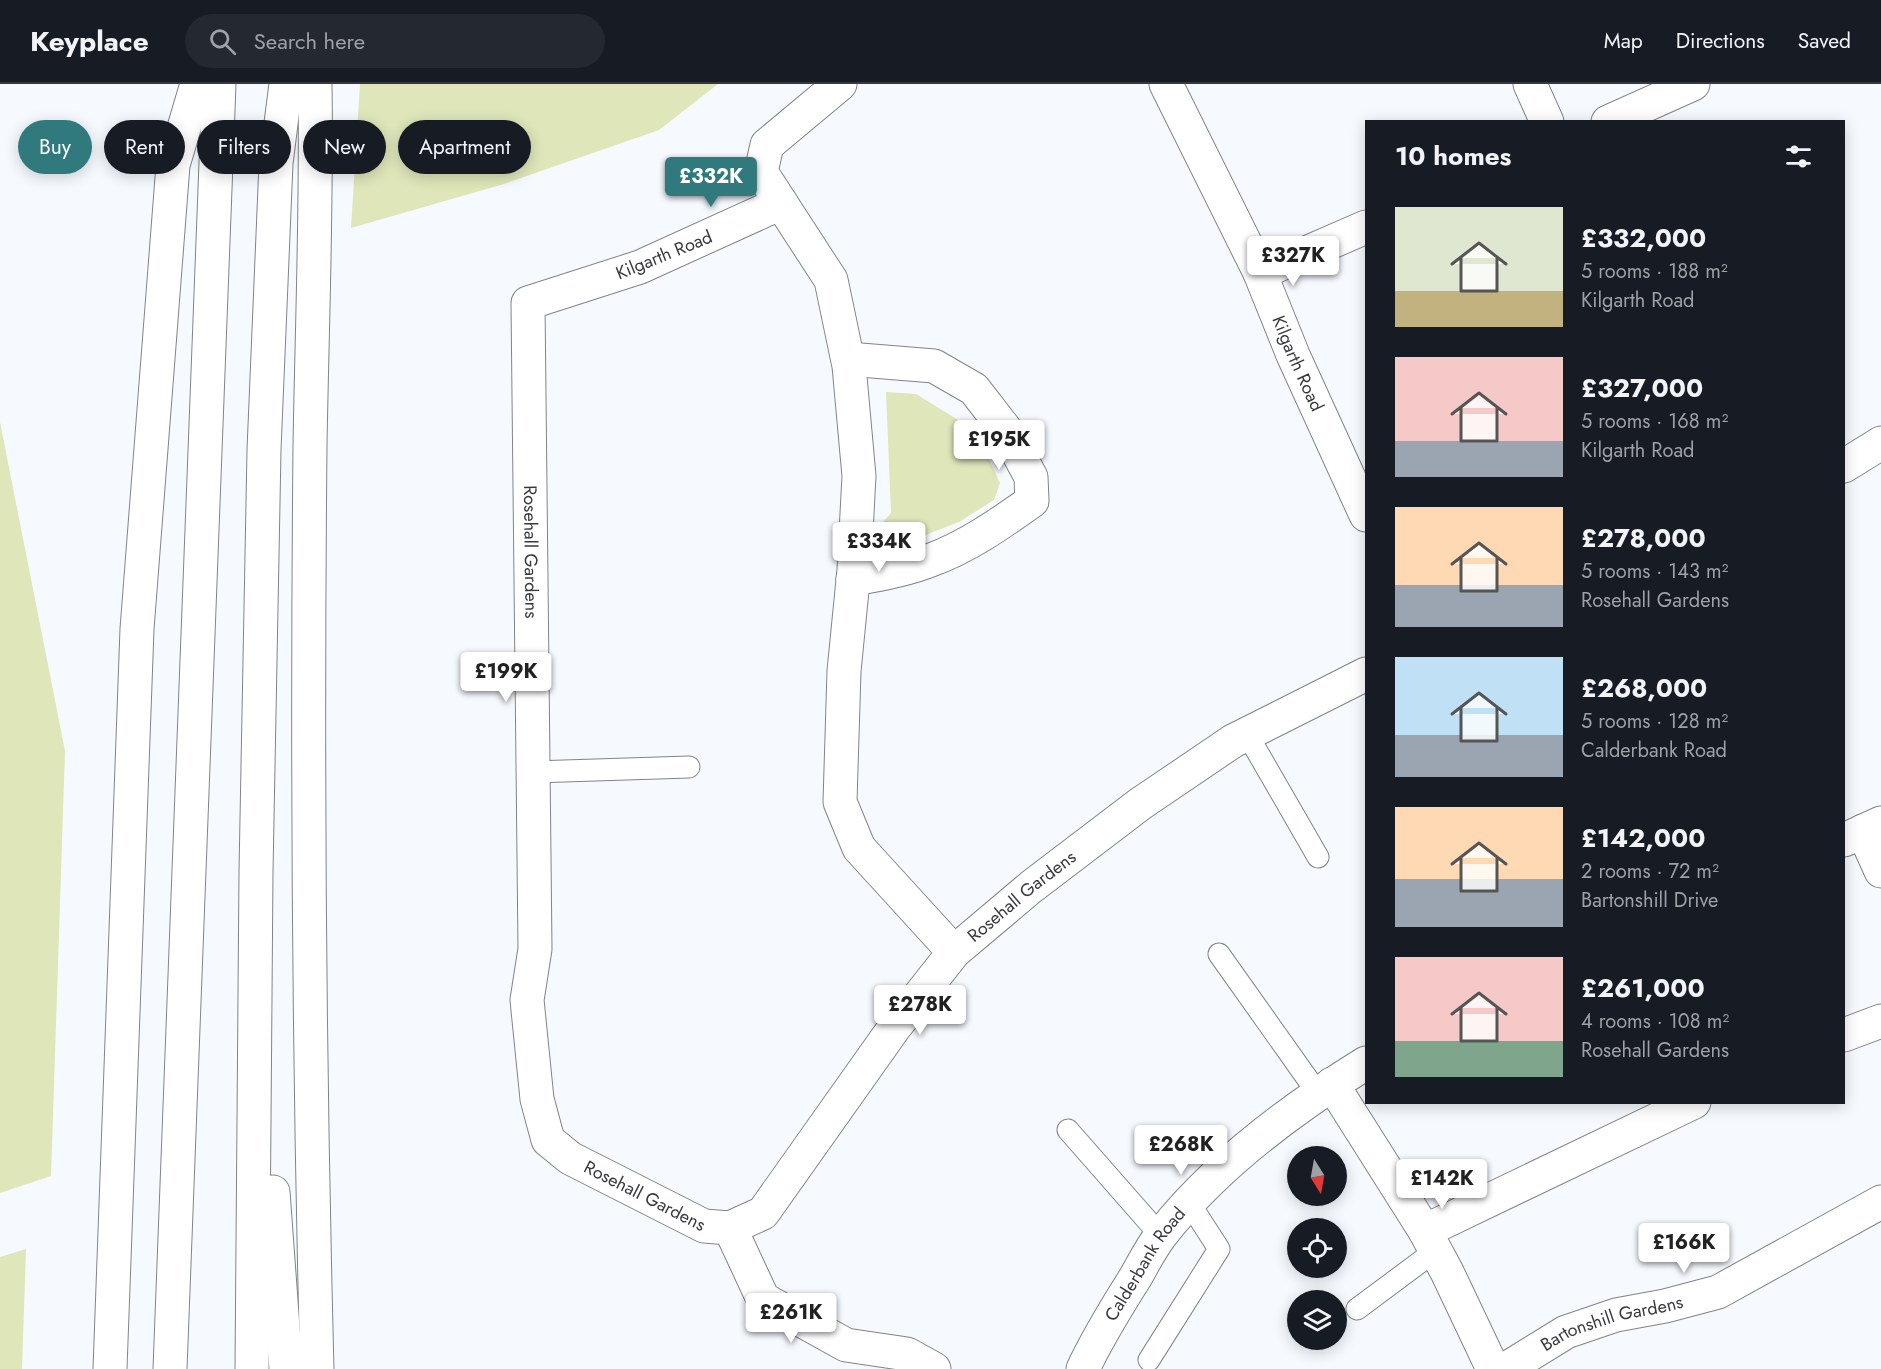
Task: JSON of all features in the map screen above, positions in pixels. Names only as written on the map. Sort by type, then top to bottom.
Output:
[{"type":"main road","points":[[110,1369],[137,628],[173,165],[197,84]]},
{"type":"main road","points":[[170,1369],[219,84]]},
{"type":"main road","points":[[252,1369],[256,872],[265,438],[276,164],[286,84]]},
{"type":"main road","points":[[315,84],[316,168],[310,446],[310,946],[317,1369]]},
{"type":"main road","points":[[840,84],[766,145],[761,172],[831,280],[848,359],[859,476],[853,579],[843,671],[840,802],[858,848],[954,952]]},
{"type":"main road","name":"Kilgarth Road","points":[[1166,84],[1260,273],[1293,355],[1365,512]]},
{"type":"main road","points":[[1530,84],[1546,120]]},
{"type":"main road","points":[[1613,120],[1694,84]]},
{"type":"main road","name":"Kilgarth Road","points":[[528,303],[640,267],[781,203]]},
{"type":"main road","points":[[1260,273],[1365,226]]},
{"type":"main road","name":"Rosehall Gardens","points":[[528,303],[535,949],[527,1000],[537,1099],[548,1140],[570,1158],[704,1226],[730,1228],[763,1213],[894,1028],[954,952],[1031,887],[1140,804],[1233,741],[1365,675]]},
{"type":"main road","points":[[848,359],[934,366],[974,389],[1005,429],[1031,477],[1032,501],[995,527],[932,560],[888,573],[853,579]]},
{"type":"main road","points":[[1845,465],[1881,443]]},
{"type":"main road","points":[[1862,831],[1881,871]]},
{"type":"main road","points":[[256,872],[273,1200],[286,1369]]},
{"type":"main road","points":[[1845,1035],[1881,1021]]},
{"type":"main road","name":"Calderbank Road","points":[[1083,1369],[1099,1335],[1161,1236],[1190,1204],[1241,1151],[1325,1089],[1365,1064]]},
{"type":"main road","points":[[1325,1089],[1430,1241],[1493,1369]]},
{"type":"main road","points":[[1430,1241],[1690,1104]]},
{"type":"main road","name":"Bartonshill Gardens","points":[[1506,1369],[1566,1332],[1616,1315],[1665,1306],[1718,1292],[1881,1202]]},
{"type":"main road","points":[[730,1228],[763,1299],[846,1345],[907,1354],[934,1369]]},
{"type":"lane","points":[[1247,734],[1318,856]]},
{"type":"lane","points":[[533,772],[689,767]]},
{"type":"lane","points":[[1219,954],[1325,1089]]},
{"type":"lane","points":[[1068,1130],[1161,1236]]},
{"type":"lane","points":[[1149,1360],[1219,1249],[1190,1204]]},
{"type":"lane","points":[[1357,1309],[1430,1241]]},
{"type":"green space","points":[[360,84],[718,84],[659,130],[504,184],[351,228],[354,174],[386,174],[386,120],[358,120]]},
{"type":"green space","points":[[886,392],[916,394],[976,431],[1000,483],[994,500],[959,522],[899,545],[876,530],[891,513]]},
{"type":"green space","points":[[0,422],[65,751],[51,1176],[0,1193]]},
{"type":"green space","points":[[26,1249],[22,1369],[0,1369],[0,1257]]}]
